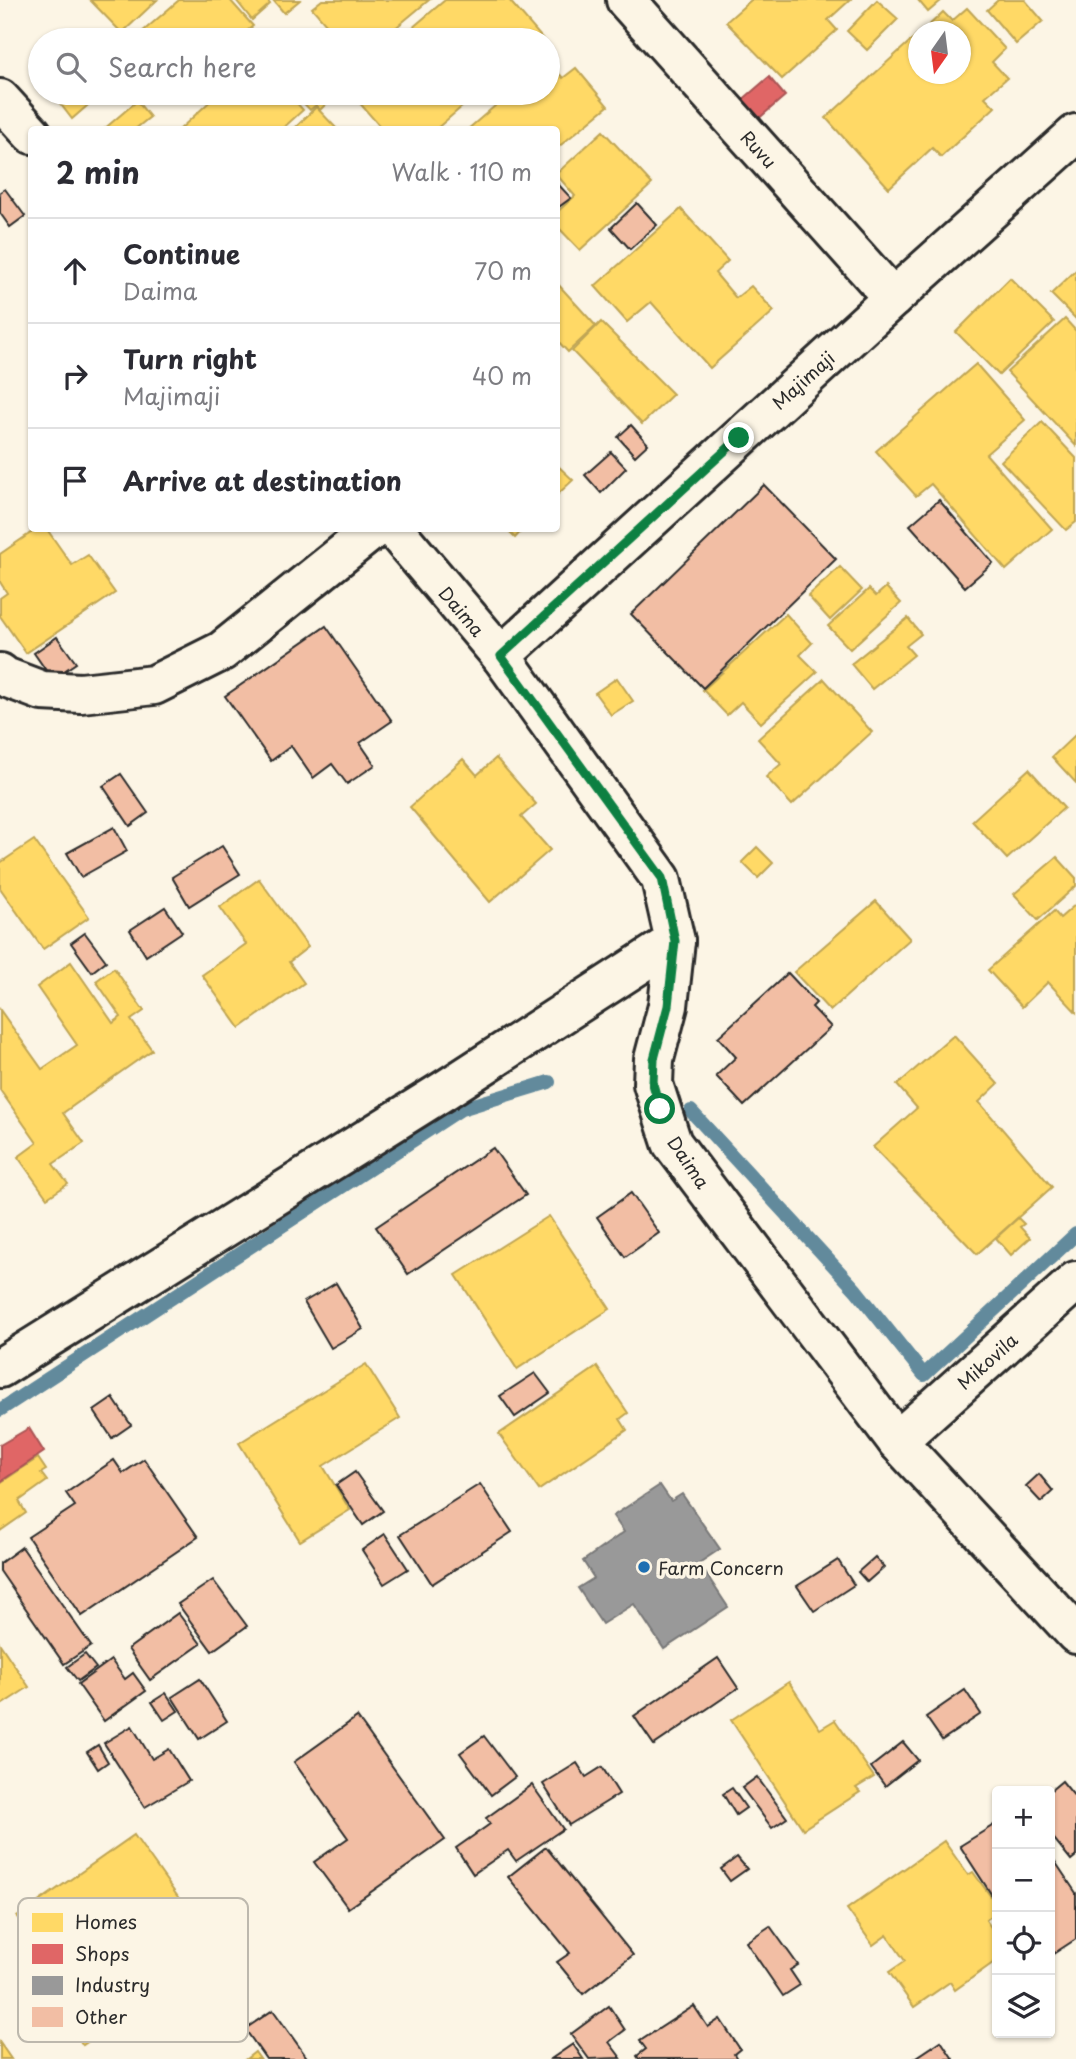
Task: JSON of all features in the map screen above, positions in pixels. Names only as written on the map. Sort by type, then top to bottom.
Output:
[{"type":"street","name":"Ruvu","points":[[626,0],[893,298]]},
{"type":"street","points":[[0,99],[28,130]]},
{"type":"street","name":"Majimaji","points":[[501,656],[1076,134]]},
{"type":"street","points":[[0,673],[42,691],[81,694],[154,685],[222,651],[370,532]]},
{"type":"street","name":"Daima","points":[[396,532],[501,656],[662,878],[675,941],[668,1006],[654,1059],[653,1084],[672,1143],[897,1441],[1076,1634]]},
{"type":"street","points":[[0,1368],[422,1105],[675,941]]},
{"type":"street","name":"Mikovila","points":[[897,1441],[1076,1281]]},
{"type":"building: Homes","points":[[90,0],[157,0],[127,28],[117,28]]},
{"type":"building: Homes","points":[[179,0],[230,0],[253,26],[251,28],[147,28]]},
{"type":"building: Homes","points":[[236,0],[267,0],[270,4],[252,20]]},
{"type":"building: Homes","points":[[273,0],[300,0],[284,13]]},
{"type":"building: Homes","points":[[322,0],[429,0],[395,28],[330,28],[312,8]]},
{"type":"building: Homes","points":[[445,0],[509,0],[533,28],[412,28]]},
{"type":"building: Homes","points":[[751,0],[850,0],[828,20],[837,30],[782,79],[726,22]]},
{"type":"building: Homes","points":[[877,0],[898,19],[867,50],[847,31]]},
{"type":"building: Homes","points":[[918,0],[942,0],[928,12]]},
{"type":"building: Homes","points":[[998,0],[1025,0],[1043,21],[1016,44],[987,10]]},
{"type":"building: Homes","points":[[967,8],[1005,49],[992,62],[1007,78],[985,97],[995,107],[941,157],[932,148],[889,188],[826,118],[908,43],[908,84],[971,84],[971,21],[952,21]]},
{"type":"building: Homes","points":[[943,12],[952,21],[934,21]]},
{"type":"building: Homes","points":[[576,68],[608,106],[560,146],[560,126],[472,126],[496,105],[560,105],[560,75],[563,78]]},
{"type":"building: Homes","points":[[61,105],[88,105],[72,119]]},
{"type":"building: Homes","points":[[132,105],[140,105],[150,117],[139,126],[108,126]]},
{"type":"building: Homes","points":[[206,105],[299,105],[303,110],[285,126],[183,126]]},
{"type":"building: Homes","points":[[361,105],[464,105],[440,126],[380,126]]},
{"type":"building: Homes","points":[[316,107],[334,126],[297,126]]},
{"type":"building: Homes","points":[[603,131],[652,184],[580,250],[560,229],[560,209],[575,196],[560,179],[560,170]]},
{"type":"building: Homes","points":[[681,209],[728,261],[715,273],[736,298],[751,286],[774,311],[710,368],[651,302],[627,322],[595,286]]},
{"type":"building: Homes","points":[[1076,270],[1076,319],[1051,294]]},
{"type":"building: Homes","points":[[1010,278],[1054,322],[999,375],[956,332]]},
{"type":"building: Homes","points":[[560,286],[596,326],[568,352],[560,343]]},
{"type":"building: Homes","points":[[1065,319],[1076,331],[1076,446],[1007,372]]},
{"type":"building: Homes","points":[[601,322],[673,394],[642,424],[572,351]]},
{"type":"building: Homes","points":[[976,364],[1025,420],[986,454],[1052,529],[1006,570],[931,484],[916,496],[876,451]]},
{"type":"building: Homes","points":[[1042,422],[1076,458],[1076,522],[1066,530],[1001,461]]},
{"type":"building: Homes","points":[[560,468],[573,480],[560,492]]},
{"type":"building: Homes","points":[[32,532],[49,532],[72,565],[88,555],[115,593],[26,653],[0,616],[0,598],[7,593],[0,582],[0,554]]},
{"type":"building: Homes","points":[[509,532],[520,532],[515,538]]},
{"type":"building: Homes","points":[[840,567],[862,590],[830,620],[808,596]]},
{"type":"building: Homes","points":[[886,587],[901,603],[850,649],[828,626],[869,589],[876,596]]},
{"type":"building: Homes","points":[[786,614],[812,643],[800,655],[817,672],[761,723],[741,702],[727,715],[703,690]]},
{"type":"building: Homes","points":[[908,618],[921,634],[906,646],[914,655],[872,689],[851,664]]},
{"type":"building: Homes","points":[[617,678],[633,701],[611,715],[595,693]]},
{"type":"building: Homes","points":[[824,679],[872,732],[792,805],[766,777],[781,764],[758,739]]},
{"type":"building: Homes","points":[[1076,734],[1076,783],[1052,757]]},
{"type":"building: Homes","points":[[496,758],[536,804],[521,817],[550,850],[490,902],[410,807],[463,759],[477,775]]},
{"type":"building: Homes","points":[[1029,769],[1064,808],[1007,859],[972,821]]},
{"type":"building: Homes","points":[[34,840],[89,917],[43,949],[0,888],[0,863]]},
{"type":"building: Homes","points":[[757,847],[773,863],[758,878],[742,862]]},
{"type":"building: Homes","points":[[1057,857],[1076,878],[1076,886],[1038,920],[1014,894]]},
{"type":"building: Homes","points":[[259,879],[308,947],[289,962],[304,983],[240,1028],[202,975],[246,944],[220,907]]},
{"type":"building: Homes","points":[[876,901],[910,939],[830,1011],[794,972]]},
{"type":"building: Homes","points":[[1076,904],[1076,1012],[1048,982],[1022,1007],[988,970],[1054,911],[1060,918]]},
{"type":"building: Homes","points":[[71,962],[113,1023],[121,1017],[96,981],[114,968],[144,1011],[131,1020],[152,1050],[63,1113],[84,1143],[53,1164],[68,1184],[47,1198],[18,1157],[37,1143],[0,1090],[0,1010],[42,1069],[77,1045],[37,987]]},
{"type":"building: Homes","points":[[954,1035],[998,1084],[979,1102],[1052,1187],[977,1254],[873,1147],[917,1108],[897,1085]]},
{"type":"building: Homes","points":[[549,1216],[610,1309],[517,1369],[456,1275]]},
{"type":"building: Homes","points":[[1018,1218],[1024,1224],[1020,1227],[1030,1238],[1011,1255],[996,1238]]},
{"type":"building: Homes","points":[[366,1364],[400,1418],[323,1466],[350,1510],[300,1541],[239,1443]]},
{"type":"building: Homes","points":[[597,1367],[628,1413],[620,1419],[627,1430],[539,1490],[499,1434]]},
{"type":"building: Homes","points":[[38,1458],[46,1470],[41,1473],[47,1481],[19,1501],[26,1513],[0,1531],[0,1483]]},
{"type":"building: Homes","points":[[0,1644],[29,1687],[0,1706]]},
{"type":"building: Homes","points":[[789,1682],[820,1729],[835,1720],[874,1777],[856,1788],[860,1792],[803,1829],[731,1720]]},
{"type":"building: Homes","points":[[134,1835],[179,1898],[44,1898]]},
{"type":"building: Homes","points":[[944,1841],[968,1875],[973,1872],[992,1898],[992,1916],[986,1920],[992,1929],[992,1964],[955,1990],[950,1982],[914,2007],[889,1972],[905,1961],[887,1935],[873,1945],[847,1909]]},
{"type":"building: Homes","points":[[0,2043],[11,2059],[0,2059]]},
{"type":"building: Homes","points":[[255,2052],[260,2059],[246,2059]]},
{"type":"building: Shops","points":[[769,77],[785,96],[757,120],[741,101]]},
{"type":"building: Shops","points":[[29,1428],[44,1452],[0,1482],[0,1445]]},
{"type":"building: Industry","name":"Farm Concern","points":[[660,1485],[671,1501],[682,1494],[720,1549],[699,1563],[728,1607],[664,1649],[634,1604],[602,1624],[578,1588],[594,1578],[583,1561],[624,1532],[613,1516]]},
{"type":"building: Other","points":[[560,186],[571,198],[560,206]]},
{"type":"building: Other","points":[[5,189],[25,216],[10,227],[0,213],[0,192]]},
{"type":"building: Other","points":[[637,203],[657,225],[630,249],[611,228]]},
{"type":"building: Other","points":[[631,425],[648,444],[635,456],[618,437]]},
{"type":"building: Other","points":[[611,452],[626,468],[601,493],[585,475]]},
{"type":"building: Other","points":[[764,485],[836,559],[703,688],[631,614]]},
{"type":"building: Other","points":[[939,500],[993,563],[965,587],[910,525]]},
{"type":"building: Other","points":[[326,626],[392,721],[360,743],[375,765],[347,784],[332,764],[313,778],[291,746],[271,761],[225,696]]},
{"type":"building: Other","points":[[57,637],[76,663],[52,679],[34,653]]},
{"type":"building: Other","points":[[121,774],[148,813],[130,826],[103,786]]},
{"type":"building: Other","points":[[114,827],[127,851],[81,877],[67,853]]},
{"type":"building: Other","points":[[222,846],[240,874],[189,906],[172,877]]},
{"type":"building: Other","points":[[165,907],[182,932],[146,956],[130,930]]},
{"type":"building: Other","points":[[85,933],[106,961],[92,972],[71,943]]},
{"type":"building: Other","points":[[788,973],[816,1003],[812,1007],[831,1027],[744,1106],[716,1076],[736,1057],[718,1037]]},
{"type":"building: Other","points":[[493,1148],[526,1195],[408,1274],[376,1227]]},
{"type":"building: Other","points":[[631,1193],[659,1233],[625,1257],[597,1217]]},
{"type":"building: Other","points":[[336,1283],[363,1329],[331,1348],[304,1302]]},
{"type":"building: Other","points":[[535,1373],[550,1393],[515,1417],[500,1396]]},
{"type":"building: Other","points":[[113,1398],[131,1425],[112,1438],[94,1411]]},
{"type":"building: Other","points":[[144,1459],[198,1537],[82,1616],[28,1537],[75,1506],[66,1493],[114,1460],[123,1473]]},
{"type":"building: Other","points":[[355,1472],[383,1511],[363,1525],[336,1485]]},
{"type":"building: Other","points":[[1039,1474],[1053,1491],[1041,1502],[1026,1486]]},
{"type":"building: Other","points":[[480,1484],[512,1532],[432,1584],[400,1535]]},
{"type":"building: Other","points":[[385,1534],[408,1569],[384,1584],[362,1550]]},
{"type":"building: Other","points":[[22,1547],[91,1646],[64,1664],[0,1571],[0,1563]]},
{"type":"building: Other","points":[[875,1557],[884,1567],[867,1582],[858,1572]]},
{"type":"building: Other","points":[[838,1560],[854,1585],[814,1611],[797,1586]]},
{"type":"building: Other","points":[[213,1580],[247,1626],[212,1651],[178,1604]]},
{"type":"building: Other","points":[[178,1613],[201,1644],[150,1680],[128,1649]]},
{"type":"building: Other","points":[[85,1654],[96,1668],[78,1681],[67,1667]]},
{"type":"building: Other","points":[[718,1658],[738,1688],[654,1745],[634,1716]]},
{"type":"building: Other","points":[[111,1660],[125,1679],[133,1673],[146,1691],[104,1721],[78,1684]]},
{"type":"building: Other","points":[[200,1679],[227,1721],[199,1739],[172,1697]]},
{"type":"building: Other","points":[[965,1690],[981,1714],[942,1740],[926,1717]]},
{"type":"building: Other","points":[[166,1693],[178,1711],[164,1720],[152,1702]]},
{"type":"building: Other","points":[[357,1717],[445,1840],[348,1908],[314,1862],[348,1838],[294,1762]]},
{"type":"building: Other","points":[[132,1726],[152,1759],[169,1749],[189,1781],[145,1807],[104,1743]]},
{"type":"building: Other","points":[[484,1736],[515,1777],[491,1795],[460,1753]]},
{"type":"building: Other","points":[[903,1742],[918,1760],[885,1786],[871,1767]]},
{"type":"building: Other","points":[[98,1745],[108,1762],[98,1769],[87,1752]]},
{"type":"building: Other","points":[[577,1763],[586,1777],[602,1767],[619,1794],[569,1825],[543,1784]]},
{"type":"building: Other","points":[[757,1777],[787,1818],[772,1828],[742,1788]]},
{"type":"building: Other","points":[[1062,1781],[1076,1798],[1076,1856],[1071,1860],[1055,1840],[1055,1787]]},
{"type":"building: Other","points":[[532,1785],[563,1829],[516,1861],[508,1850],[473,1874],[456,1848],[490,1824],[486,1818]]},
{"type":"building: Other","points":[[732,1788],[746,1808],[736,1815],[723,1794]]},
{"type":"building: Other","points":[[992,1826],[992,1895],[960,1846]]},
{"type":"building: Other","points":[[546,1847],[633,1955],[583,1994],[557,1962],[570,1953],[508,1877]]},
{"type":"building: Other","points":[[737,1857],[747,1869],[730,1881],[721,1869]]},
{"type":"building: Other","points":[[1055,1862],[1076,1893],[1076,1939],[1055,1953]]},
{"type":"building: Other","points":[[770,1926],[798,1965],[790,1970],[800,1985],[783,1996],[746,1942]]},
{"type":"building: Other","points":[[609,2006],[625,2030],[609,2042],[621,2058],[589,2059],[571,2034]]},
{"type":"building: Other","points":[[694,2006],[708,2027],[720,2019],[740,2049],[734,2054],[737,2059],[639,2059],[637,2056],[646,2049],[640,2041]]},
{"type":"building: Other","points":[[273,2010],[308,2059],[266,2059],[248,2033],[248,2027]]},
{"type":"building: Other","points":[[941,2041],[953,2059],[914,2059]]},
{"type":"building: Other","points":[[573,2044],[583,2059],[551,2059]]},
{"type":"waterway","points":[[0,1410],[461,1109],[549,1082]]},
{"type":"waterway","points":[[691,1111],[856,1290],[924,1375],[1076,1234]]},
{"type":"place","name":"Farm Concern","points":[[644,1567]]},
{"type":"route","points":[[660,1109],[653,1084],[654,1059],[668,1006],[675,941],[662,878],[501,656],[739,438]]}]
